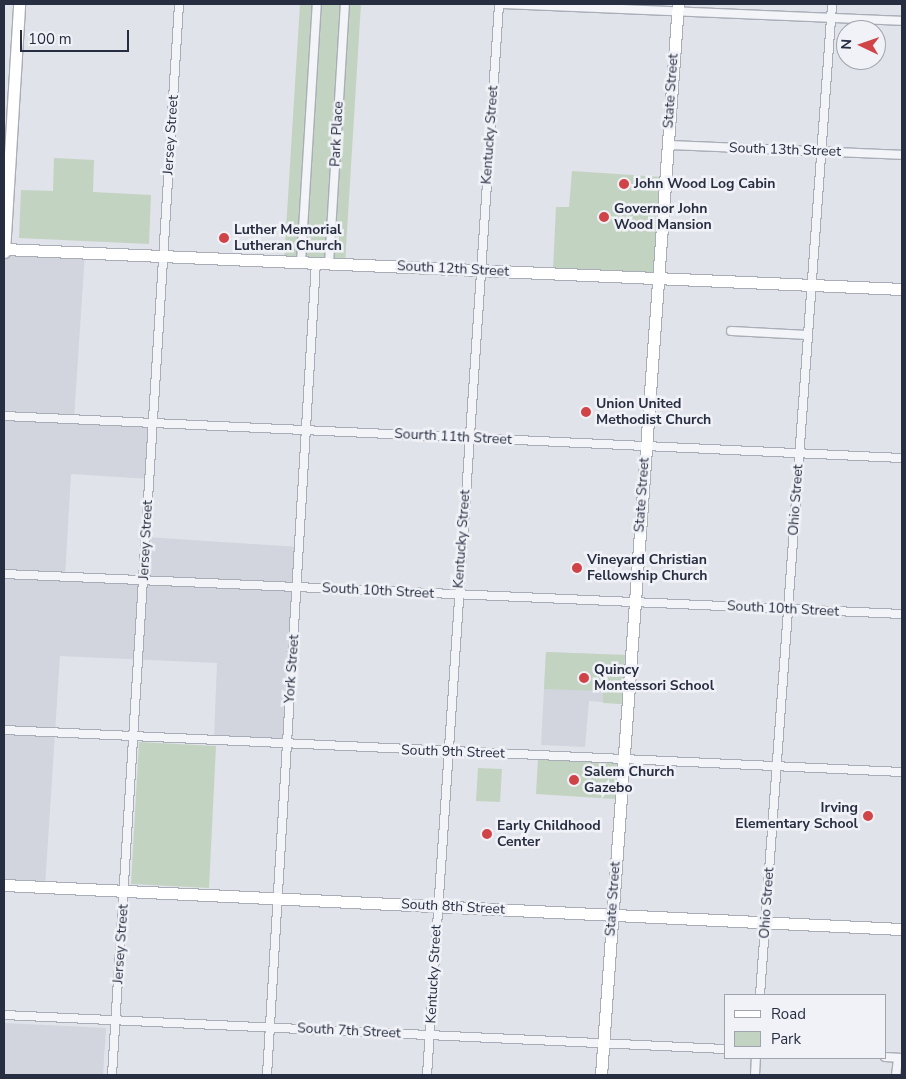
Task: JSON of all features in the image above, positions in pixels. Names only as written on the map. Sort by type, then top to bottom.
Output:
[{"type":"street","points":[[4,250],[19,4]]},
{"type":"street","name":"Jersey Street","points":[[112,1075],[179,4]]},
{"type":"street","name":"Park Place","points":[[301,262],[317,4]]},
{"type":"street","name":"Park Place","points":[[329,264],[345,4]]},
{"type":"street","points":[[500,4],[678,7],[902,21]]},
{"type":"street","name":"Kentucky Street","points":[[427,1075],[458,594],[500,4]]},
{"type":"street","name":"Ohio Street","points":[[760,994],[832,4]]},
{"type":"street","name":"State Street","points":[[601,1075],[678,7]]},
{"type":"street","name":"South 13th Street","points":[[668,145],[902,155]]},
{"type":"street","name":"South 12th Street","points":[[4,250],[902,289]]},
{"type":"street","name":"York Street","points":[[266,1075],[316,263]]},
{"type":"street","points":[[730,331],[808,335]]},
{"type":"street","name":"Sourth 11th Street","points":[[4,416],[902,458]]},
{"type":"street","name":"South 10th Street","points":[[4,574],[902,614]]},
{"type":"street","name":"South 9th Street","points":[[4,730],[902,772]]},
{"type":"street","name":"South 8th Street","points":[[4,886],[902,929]]},
{"type":"street","name":"South 7th Street","points":[[4,1015],[724,1049]]},
{"type":"street","points":[[886,1057],[900,1058],[896,1075]]},
{"type":"street","points":[[755,1075],[756,1059]]},
{"type":"shaded area","points":[[4,249],[85,253],[74,419],[153,423],[150,479],[71,474],[65,577],[143,580],[146,537],[299,547],[287,743],[214,740],[217,663],[60,656],[45,887],[4,885]]},
{"type":"shaded area","name":"Quincy Montessori School","points":[[546,652],[625,655],[622,704],[589,701],[585,747],[541,745]]},
{"type":"shaded area","points":[[4,1023],[106,1028],[103,1075],[4,1075]]},
{"type":"green space","points":[[300,4],[361,4],[345,264],[284,261]]},
{"type":"green space","points":[[54,158],[94,160],[93,192],[151,195],[149,244],[19,238],[21,190],[53,191]]},
{"type":"green space","points":[[572,171],[662,177],[657,276],[553,269],[556,207],[569,207]]},
{"type":"green space","name":"Quincy Montessori School","points":[[546,652],[625,655],[622,704],[603,703],[603,691],[544,689]]},
{"type":"green space","points":[[139,742],[216,746],[209,888],[131,884]]},
{"type":"green space","points":[[538,758],[617,763],[615,799],[536,794]]},
{"type":"green space","points":[[478,768],[502,769],[500,802],[476,801]]},
{"type":"place","name":"John Wood Log Cabin","points":[[624,184]]},
{"type":"place","name":"Governor John Wood Mansion","points":[[604,217]]},
{"type":"place","name":"Luther Memorial Lutheran Church","points":[[224,238]]},
{"type":"place","name":"Union United Methodist Church","points":[[586,412]]},
{"type":"place","name":"Vineyard Christian Fellowship Church","points":[[577,568]]},
{"type":"place","name":"Quincy Montessori School","points":[[584,678]]},
{"type":"place","name":"Salem Church Gazebo","points":[[574,780]]},
{"type":"place","name":"Irving Elementary School","points":[[868,816]]},
{"type":"place","name":"Early Childhood Center","points":[[487,834]]}]
